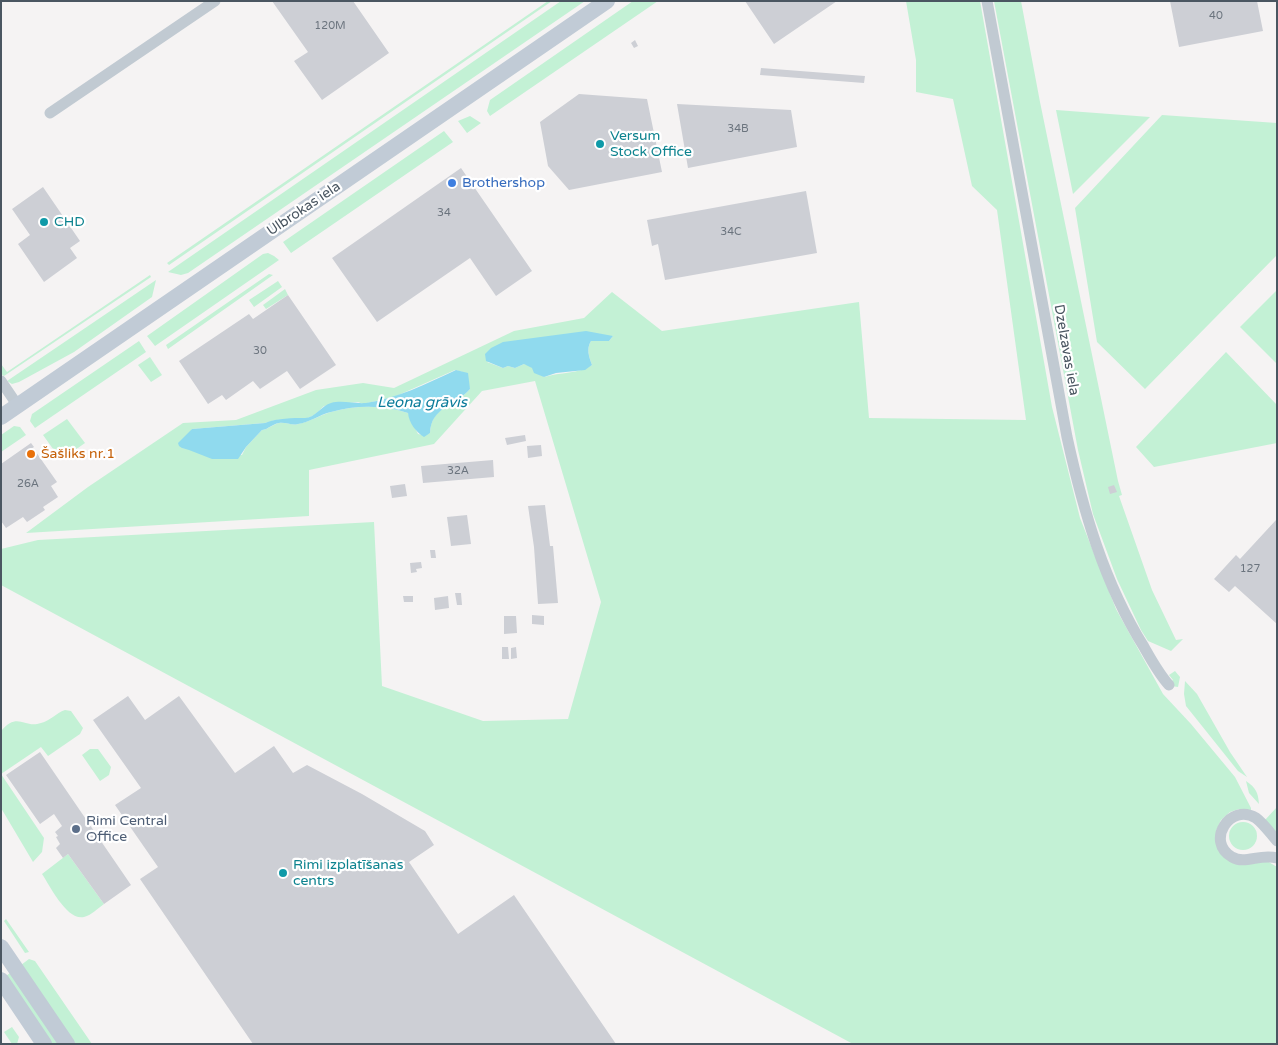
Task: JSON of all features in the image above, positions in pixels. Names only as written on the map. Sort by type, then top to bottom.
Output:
[{"type":"main road","name":"Ulbrokas iela","points":[[1,417],[607,1]]},
{"type":"main road","points":[[1,947],[67,1044]]},
{"type":"main road","points":[[1,980],[44,1044]]},
{"type":"street","points":[[50,113],[215,1]]},
{"type":"street","name":"Dzelzavas iela","points":[[987,1],[1067,437],[1078,487],[1089,525],[1116,594],[1133,630],[1169,685]]},
{"type":"street","points":[[1,381],[18,406]]},
{"type":"street","points":[[1277,841],[1261,822],[1247,814],[1231,817],[1221,829],[1221,845],[1225,852],[1238,860],[1266,856],[1277,858]]},
{"type":"green space","points":[[548,1],[552,1],[169,265],[167,263]]},
{"type":"green space","points":[[561,1],[585,1],[188,273],[181,275],[168,272]]},
{"type":"green space","points":[[633,1],[658,1],[490,116],[487,111],[490,100]]},
{"type":"green space","points":[[906,1],[980,1],[1052,407],[1080,518],[1116,609],[1163,694],[1235,777],[1251,808],[1251,810],[1239,809],[1230,812],[1221,820],[1216,831],[1224,855],[1267,861],[1277,867],[1277,1044],[853,1044],[1,585],[1,549],[38,540],[374,522],[382,686],[483,721],[568,719],[601,602],[535,381],[482,391],[434,444],[309,470],[309,516],[26,533],[88,487],[183,423],[236,420],[316,390],[363,383],[394,388],[514,331],[584,318],[612,292],[662,331],[859,302],[869,418],[1026,420],[997,210],[972,186],[953,99],[916,92],[916,60]],"holes":[[[613,336],[609,341],[591,341],[588,350],[592,365],[575,371],[544,377],[529,365],[524,364],[515,368],[508,366],[503,368],[487,362]],[[455,370],[463,372],[470,389],[434,417],[430,433],[418,434],[408,413],[389,408],[360,407],[331,412],[306,422],[277,424],[262,430],[246,447],[242,455],[182,448],[192,429],[308,418],[324,406],[358,402],[363,404],[394,397]]]},
{"type":"green space","points":[[994,1],[1021,1],[1040,102],[1122,495],[1119,496],[1152,590],[1176,640],[1183,639],[1171,651],[1148,641],[1141,630],[1117,579],[1093,514],[1078,450]]},
{"type":"green space","points":[[1056,110],[1150,117],[1073,194]]},
{"type":"green space","points":[[1162,115],[1277,123],[1277,255],[1145,389],[1097,342],[1075,208]]},
{"type":"green space","points":[[470,116],[481,123],[467,133],[458,121]]},
{"type":"green space","points":[[444,131],[453,142],[291,253],[283,242]]},
{"type":"green space","points":[[268,253],[279,260],[155,346],[147,336],[263,254]]},
{"type":"green space","points":[[269,274],[273,275],[168,349],[166,345]]},
{"type":"green space","points":[[150,275],[151,277],[4,376],[1,374],[1,364],[7,372]]},
{"type":"green space","points":[[156,280],[152,297],[74,352],[19,382],[12,384],[7,381]]},
{"type":"green space","points":[[278,281],[282,287],[254,307],[249,300]]},
{"type":"green space","points":[[285,289],[288,295],[266,309],[263,305]]},
{"type":"green space","points":[[1277,290],[1277,364],[1240,327]]},
{"type":"green space","points":[[139,341],[146,352],[35,428],[30,421],[32,414]]},
{"type":"green space","points":[[1226,352],[1277,405],[1277,443],[1154,467],[1136,447]]},
{"type":"green space","points":[[150,357],[162,375],[151,382],[138,365]]},
{"type":"green space","points":[[67,419],[85,443],[61,460],[43,435]]},
{"type":"green space","points":[[14,426],[20,427],[26,435],[1,452],[1,435]]},
{"type":"green space","points":[[1175,671],[1180,677],[1178,687],[1171,686],[1169,683],[1173,680],[1169,675]]},
{"type":"green space","points":[[1185,681],[1197,694],[1230,752],[1247,777],[1238,771],[1186,706],[1184,694]]},
{"type":"green space","points":[[65,710],[71,711],[83,728],[80,734],[48,756],[41,747],[1,774],[1,731],[7,725],[17,721],[30,724],[41,723]]},
{"type":"green space","points":[[90,749],[98,749],[111,767],[109,775],[100,781],[82,755]]},
{"type":"green space","points":[[1,774],[44,838],[42,852],[33,862],[1,808]]},
{"type":"green space","points":[[1246,781],[1256,791],[1259,804],[1249,793]]},
{"type":"green space","points":[[1277,807],[1277,835],[1265,820]]},
{"type":"green space","points":[[1243,822],[1253,826],[1257,836],[1253,846],[1243,850],[1233,846],[1229,836],[1233,826]]},
{"type":"green space","points":[[68,854],[104,904],[84,917],[71,914],[65,908],[42,874]]},
{"type":"green space","points":[[6,919],[29,952],[25,953],[4,921]]},
{"type":"green space","points":[[29,959],[35,961],[92,1044],[75,1044],[21,965]]},
{"type":"green space","points":[[10,973],[58,1044],[52,1044],[6,976]]},
{"type":"green space","points":[[12,1027],[19,1037],[17,1044],[12,1044],[4,1032]]},
{"type":"water","points":[[586,331],[613,336],[609,341],[591,341],[588,350],[592,365],[585,370],[556,373],[544,377],[534,373],[532,368],[524,364],[515,368],[508,366],[503,368],[486,361],[485,354],[491,348],[503,342]]},
{"type":"water","name":"Leona grāvis","points":[[456,370],[468,373],[470,389],[439,412],[431,424],[430,433],[424,437],[413,427],[408,413],[389,408],[360,407],[327,413],[296,424],[274,424],[262,430],[238,459],[212,459],[182,448],[178,443],[192,429],[309,417],[331,403],[378,401],[412,390]]},
{"type":"building","points":[[272,1],[353,1],[389,53],[322,100],[294,61],[308,52]]},
{"type":"building","points":[[745,1],[837,1],[774,44]]},
{"type":"building","points":[[1170,1],[1257,1],[1263,31],[1179,47]]},
{"type":"building","points":[[635,40],[638,46],[634,48],[631,43]]},
{"type":"building","points":[[761,68],[865,76],[864,83],[760,75]]},
{"type":"building","name":"Versum Stock Office","points":[[579,94],[647,99],[662,172],[569,190],[548,166],[540,122]]},
{"type":"building","points":[[677,104],[791,110],[797,147],[688,168]]},
{"type":"building","points":[[461,168],[532,271],[496,296],[470,258],[377,322],[332,258]]},
{"type":"building","name":"CHD","points":[[43,187],[80,241],[70,248],[77,258],[44,282],[18,244],[30,235],[12,209]]},
{"type":"building","points":[[806,191],[817,253],[665,280],[658,244],[652,246],[647,220]]},
{"type":"building","points":[[288,295],[336,365],[300,389],[287,371],[260,389],[253,381],[226,400],[222,395],[208,404],[179,361],[249,314],[253,319]]},
{"type":"building","points":[[525,435],[526,441],[507,445],[505,438]]},
{"type":"building","points":[[31,443],[34,447],[31,449],[34,453],[36,452],[57,482],[51,486],[58,497],[43,507],[45,510],[27,522],[23,517],[6,528],[1,521],[1,464]]},
{"type":"building","points":[[541,445],[542,456],[528,458],[527,446]]},
{"type":"building","points":[[493,460],[494,477],[423,483],[421,466]]},
{"type":"building","points":[[405,484],[407,496],[392,498],[390,486]]},
{"type":"building","points":[[1114,485],[1117,492],[1110,494],[1108,487]]},
{"type":"building","points":[[545,505],[550,546],[553,546],[558,603],[538,604],[534,547],[528,506]]},
{"type":"building","points":[[467,515],[471,544],[451,546],[447,517]]},
{"type":"building","points":[[1276,520],[1277,624],[1235,586],[1229,592],[1214,579],[1236,555],[1240,559]]},
{"type":"building","points":[[430,550],[435,550],[436,558],[431,558]]},
{"type":"building","points":[[421,562],[422,568],[416,569],[417,572],[411,573],[410,563]]},
{"type":"building","points":[[455,593],[461,593],[462,605],[457,605]]},
{"type":"building","points":[[403,596],[413,596],[413,602],[404,602]]},
{"type":"building","points":[[448,596],[449,608],[435,610],[434,598]]},
{"type":"building","points":[[532,615],[544,616],[544,625],[532,624]]},
{"type":"building","points":[[504,616],[516,616],[517,633],[504,634]]},
{"type":"building","points":[[502,647],[508,647],[509,659],[502,659]]},
{"type":"building","points":[[516,647],[517,658],[511,659],[511,648]]},
{"type":"building","name":"Rimi izplatīšanas centrs","points":[[128,696],[145,720],[179,696],[235,773],[274,746],[293,773],[307,765],[362,794],[425,831],[434,845],[409,862],[458,934],[514,895],[616,1044],[253,1044],[140,879],[158,867],[115,805],[141,788],[93,720]]},
{"type":"building","name":"Rimi Central Office","points":[[40,752],[131,885],[104,904],[68,854],[63,858],[56,848],[60,844],[55,832],[62,826],[54,814],[40,824],[6,775]]},
{"type":"place","name":"Versum Stock Office","points":[[600,144]]},
{"type":"place","name":"Brothershop","points":[[452,183]]},
{"type":"place","name":"CHD","points":[[44,222]]},
{"type":"place","name":"Šašliks nr.1","points":[[31,454]]},
{"type":"place","name":"Rimi Central Office","points":[[76,829]]},
{"type":"place","name":"Rimi izplatīšanas centrs","points":[[283,873]]}]
